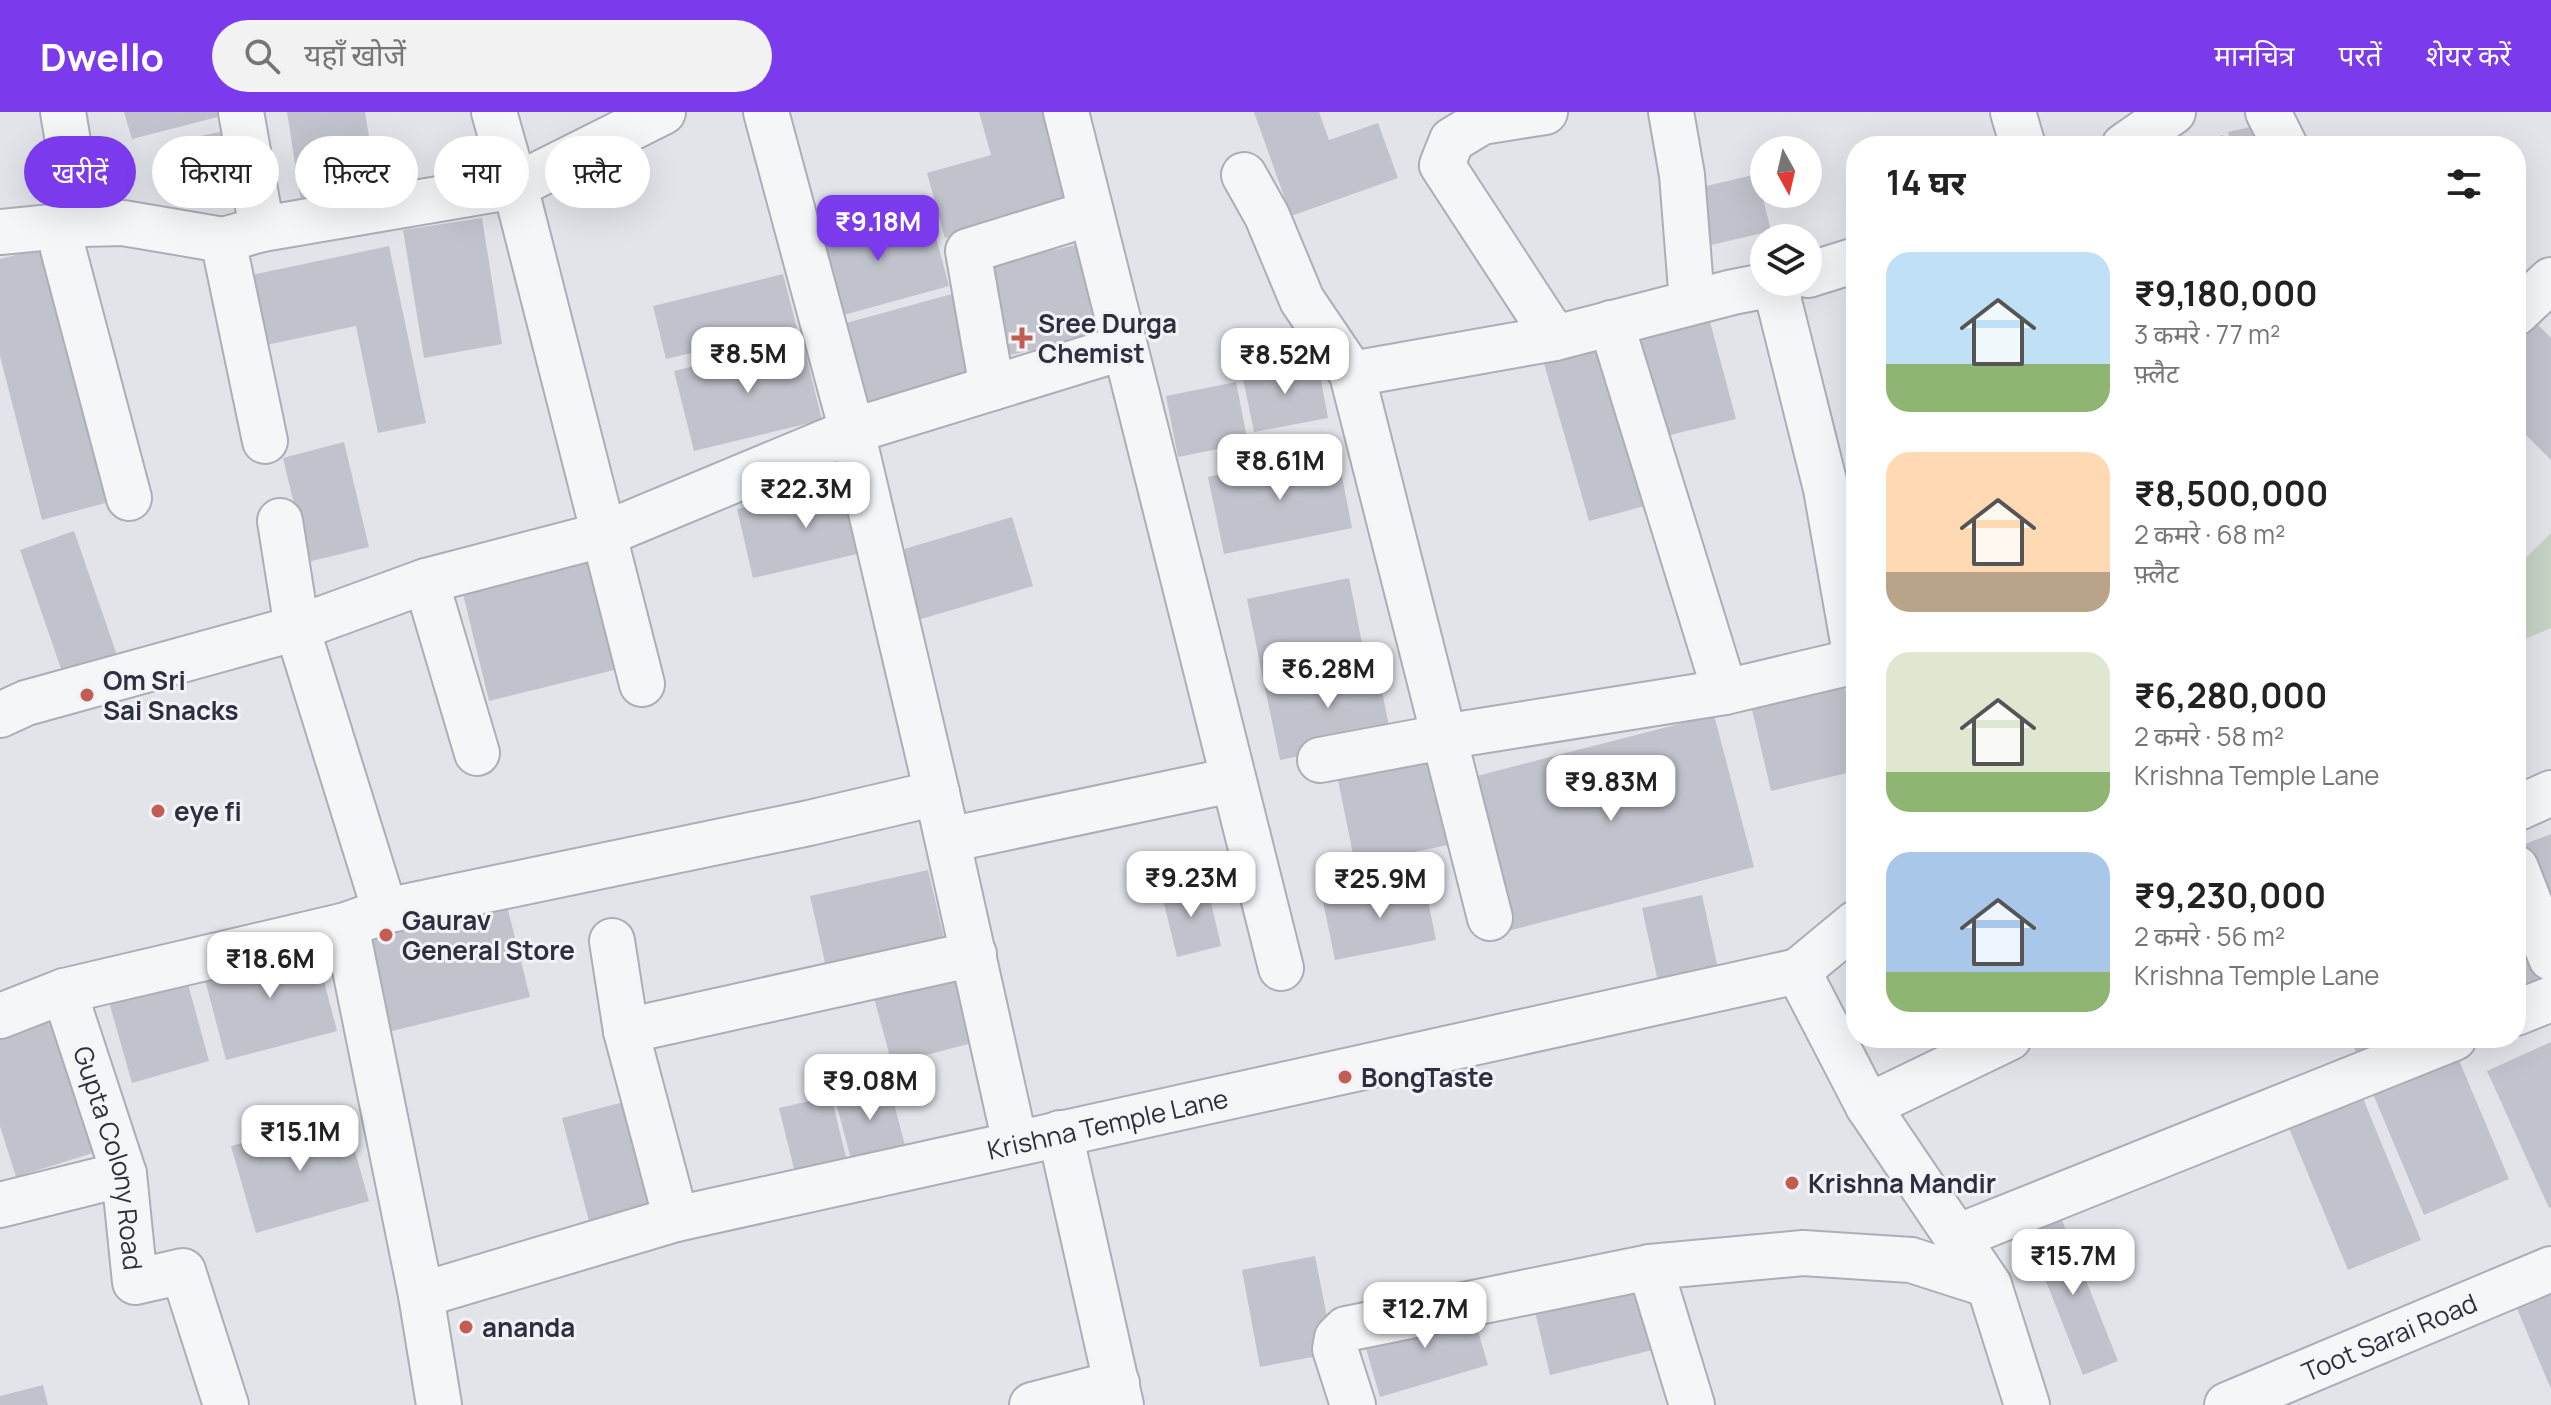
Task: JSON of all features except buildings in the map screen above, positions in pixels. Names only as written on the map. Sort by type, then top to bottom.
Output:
[{"type":"street","points":[[63,112],[71,224],[63,249],[129,498]]},
{"type":"street","points":[[241,112],[243,235],[265,441]]},
{"type":"street","points":[[494,112],[501,136]]},
{"type":"street","points":[[529,179],[663,112]]},
{"type":"street","points":[[766,112],[852,431],[1015,1143]]},
{"type":"street","points":[[1066,112],[1281,968]]},
{"type":"street","points":[[1545,112],[1482,122],[1452,140],[1442,165],[1555,338]]},
{"type":"street","points":[[1671,112],[1682,175],[1692,302]]},
{"type":"street","points":[[2013,112],[2020,136]]},
{"type":"street","points":[[2138,136],[2173,112]]},
{"type":"street","points":[[2268,112],[2280,136]]},
{"type":"street","points":[[1244,175],[1267,216],[1302,300],[1352,374],[1490,918]]},
{"type":"street","points":[[0,232],[71,224],[123,223],[243,235],[434,201]]},
{"type":"street","points":[[520,208],[642,684]]},
{"type":"street","points":[[992,388],[968,251],[1091,213]]},
{"type":"street","points":[[1822,271],[1846,263]]},
{"type":"street","points":[[2526,304],[2551,280]]},
{"type":"street","points":[[1352,374],[1555,338],[1750,289]]},
{"type":"street","points":[[1793,296],[1841,482],[1846,541]]},
{"type":"street","points":[[1611,323],[1725,692]]},
{"type":"street","points":[[0,715],[26,703],[297,628],[426,581],[602,535],[852,431],[1125,347]]},
{"type":"street","points":[[280,521],[297,628],[366,918],[439,1405]]},
{"type":"street","points":[[426,581],[477,753]]},
{"type":"street","points":[[1320,760],[1725,692],[1846,662]]},
{"type":"street","points":[[948,840],[1232,780]]},
{"type":"street","points":[[0,1016],[64,991],[366,918],[937,793]]},
{"type":"street","points":[[2526,804],[2551,793]]},
{"type":"street","points":[[2526,894],[2551,958]]},
{"type":"street","points":[[1846,931],[1798,971],[1868,1106],[1989,1285],[2027,1405]]},
{"type":"street","points":[[612,941],[626,1031],[676,1219]]},
{"type":"street","points":[[626,1031],[974,954]]},
{"type":"street","name":"Krishna Temple Lane","points":[[421,1295],[676,1219],[1798,971]]},
{"type":"street","name":"Gupta Colony Road","points":[[64,991],[124,1174],[135,1282],[183,1271],[226,1405]]},
{"type":"street","points":[[2526,1009],[2551,999]]},
{"type":"street","points":[[1868,1106],[1988,1048]]},
{"type":"street","points":[[1957,1237],[2429,1048]]},
{"type":"street","points":[[1032,1405],[1119,1394],[1060,1133]]},
{"type":"street","points":[[0,1205],[124,1174]]},
{"type":"street","points":[[1353,1405],[1335,1349],[1337,1338],[1346,1329],[1650,1267],[1803,1253],[1863,1256],[1911,1260],[1989,1285]]},
{"type":"street","points":[[1650,1267],[1692,1405]]},
{"type":"street","name":"Toot Sarai Road","points":[[2227,1405],[2551,1269]]},
{"type":"green space","points":[[2551,533],[2551,628],[2526,639],[2526,557]]},
{"type":"place","name":"Sree Durga Chemist","points":[[1022,338]]},
{"type":"place","name":"Om Sri Sai Snacks","points":[[87,695]]},
{"type":"place","name":"eye fi","points":[[158,811]]},
{"type":"place","name":"Gaurav General Store","points":[[386,935]]},
{"type":"place","name":"BongTaste","points":[[1345,1077]]},
{"type":"place","name":"Krishna Mandir","points":[[1792,1183]]},
{"type":"place","name":"ananda","points":[[466,1327]]}]
